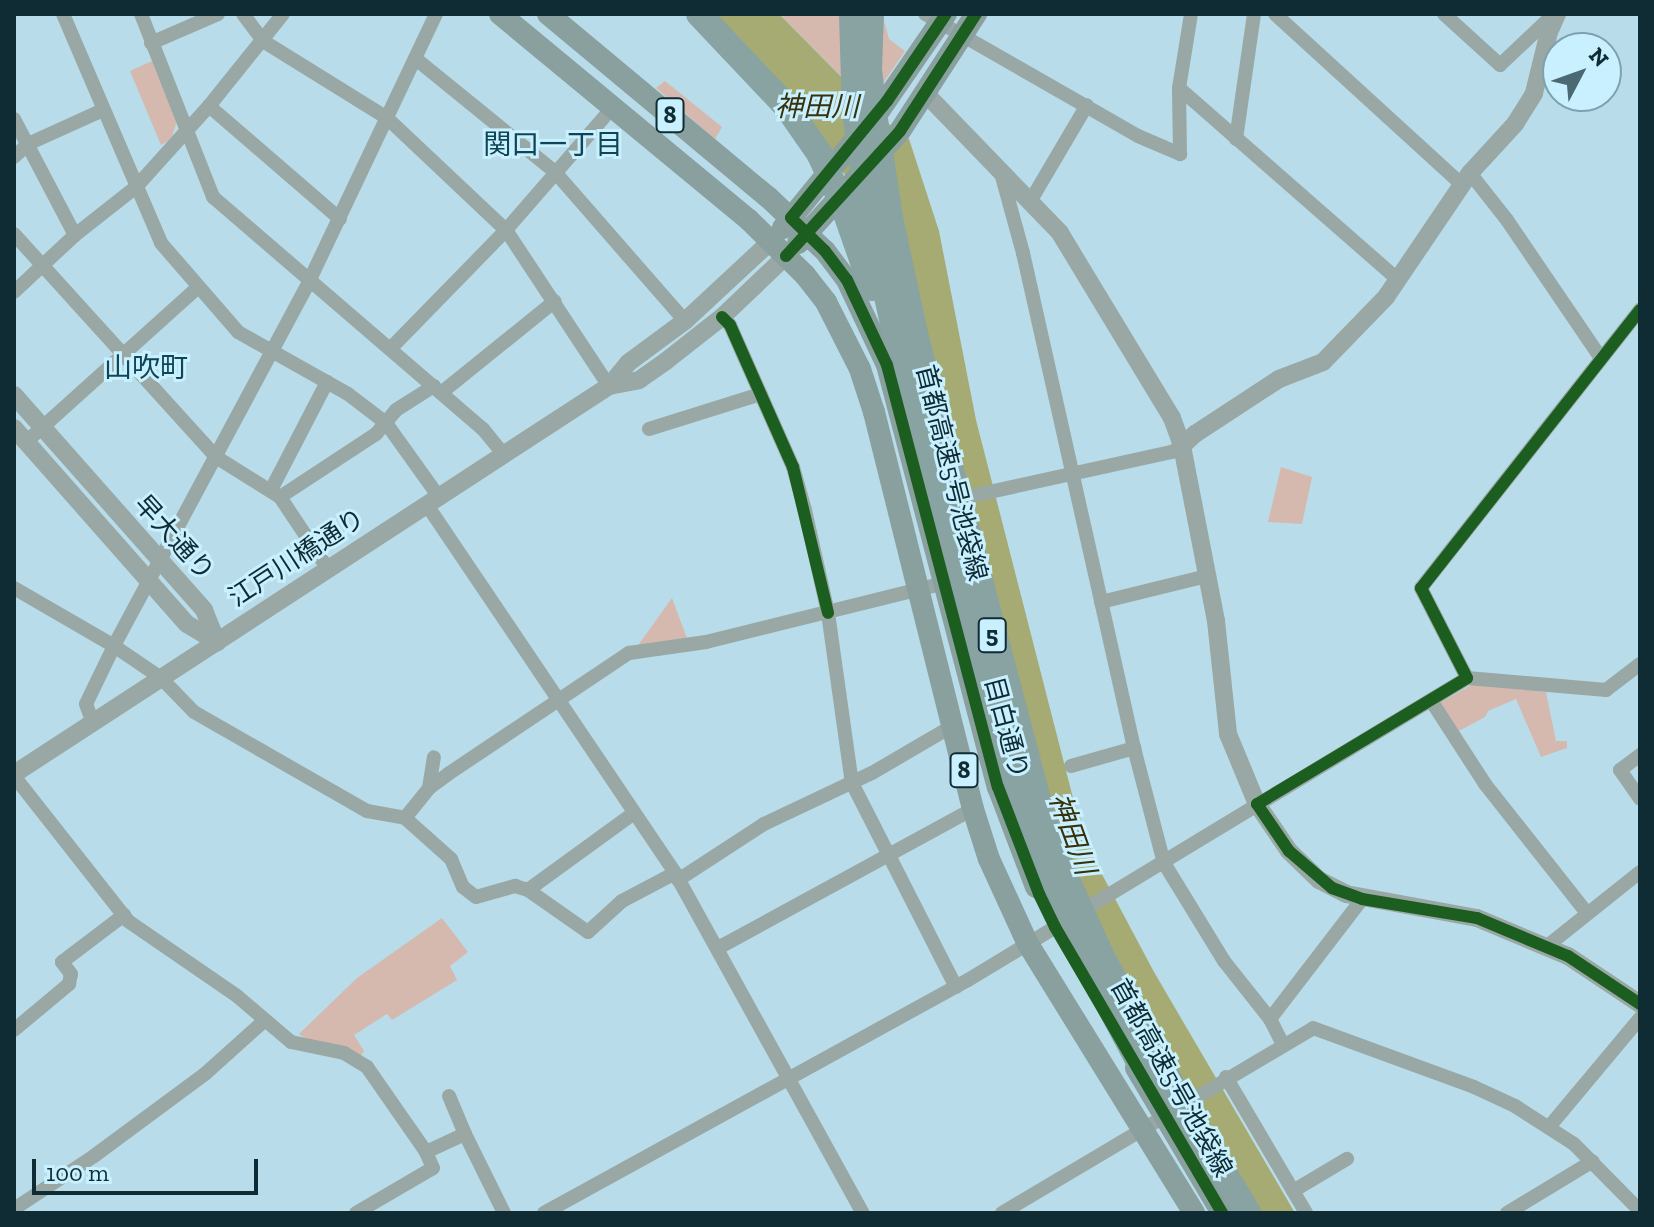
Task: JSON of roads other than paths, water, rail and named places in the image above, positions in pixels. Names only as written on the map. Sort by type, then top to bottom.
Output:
[{"type":"highway","points":[[699,14],[787,107],[819,153],[843,205],[872,290],[897,342]]},
{"type":"highway","name":"首都高速5号池袋線","points":[[852,14],[852,69],[860,164],[897,342],[999,737],[1041,867],[1062,917],[1118,1025],[1224,1213]]},
{"type":"highway","name":"首都高速5号池袋線","points":[[871,14],[869,69],[879,163],[890,218],[916,338],[1039,804],[1058,860],[1103,959],[1176,1093],[1248,1213]]},
{"type":"main road","name":"8","points":[[500,14],[779,248]]},
{"type":"main road","name":"8","points":[[548,14],[799,226]]},
{"type":"main road","points":[[779,248],[799,226],[850,185],[900,131],[976,14]]},
{"type":"main road","points":[[799,226],[836,163],[879,111],[937,17]]},
{"type":"main road","name":"目白通り","points":[[799,226],[847,280],[887,365],[936,504],[945,583],[998,787],[1063,922],[1224,1213]]},
{"type":"main road","name":"目白通り","points":[[779,248],[826,302],[860,369],[954,725],[973,809],[989,859],[1028,944],[1194,1213]]},
{"type":"street","points":[[63,14],[161,243],[238,332],[327,382],[386,423],[560,701],[676,877],[863,1213]]},
{"type":"street","points":[[141,14],[213,197],[490,435],[504,455]]},
{"type":"street","points":[[151,43],[218,14]]},
{"type":"street","points":[[243,14],[263,41],[387,118],[506,230],[609,386]]},
{"type":"street","points":[[14,292],[75,235],[136,187],[209,106],[283,14]]},
{"type":"street","points":[[93,723],[86,704],[114,646],[309,282],[436,14]]},
{"type":"street","points":[[937,17],[961,36],[1138,136],[1180,154],[1179,88],[1191,14]]},
{"type":"street","points":[[1236,139],[1254,14]]},
{"type":"street","points":[[1275,14],[1466,179],[1507,220],[1600,357]]},
{"type":"street","points":[[1444,14],[1500,65],[1555,14]]},
{"type":"street","points":[[936,504],[997,488],[1172,452],[1279,379],[1323,362],[1386,297],[1466,179],[1515,124],[1534,93],[1555,14]]},
{"type":"street","points":[[416,59],[555,172],[685,321]]},
{"type":"street","points":[[1179,88],[1397,279]]},
{"type":"street","points":[[926,94],[1060,233],[1153,382],[1182,446],[1216,621],[1228,734],[1269,825],[1305,867],[1332,888],[1362,899],[1477,918],[1546,947],[1599,974],[1640,1004]]},
{"type":"street","points":[[1031,200],[1087,105]]},
{"type":"street","points":[[209,106],[340,219]]},
{"type":"street","points":[[391,348],[506,230],[613,107]]},
{"type":"street","points":[[14,157],[28,144],[103,110]]},
{"type":"street","points":[[14,119],[75,235]]},
{"type":"street","points":[[999,167],[1017,225],[1134,748],[1164,863],[1224,961],[1270,1019],[1283,1045]]},
{"type":"street","points":[[14,234],[216,457],[276,493],[328,569]]},
{"type":"street","name":"江戸川橋通り","points":[[609,386],[639,380],[722,317],[779,248]]},
{"type":"street","name":"江戸川橋通り","points":[[14,775],[609,386],[628,363],[779,248]]},
{"type":"street","points":[[20,435],[42,427],[197,288]]},
{"type":"street","points":[[276,493],[376,434],[396,410],[438,390],[555,301]]},
{"type":"street","points":[[1467,678],[1421,588],[1640,310]]},
{"type":"street","points":[[722,317],[730,325],[793,467],[828,613],[852,783],[956,987]]},
{"type":"street","points":[[276,493],[327,382]]},
{"type":"street","points":[[649,429],[761,394]]},
{"type":"street","name":"早大通り","points":[[14,395],[204,610],[217,642]]},
{"type":"street","name":"早大通り","points":[[20,435],[187,624],[217,642]]},
{"type":"street","points":[[1101,602],[1207,576]]},
{"type":"street","points":[[405,818],[429,788],[629,653],[706,642],[945,583]]},
{"type":"street","points":[[14,588],[114,646],[161,678],[194,712],[367,811],[405,818],[451,859],[463,887],[476,897],[515,886],[528,890],[588,932],[622,901],[676,877],[764,824],[852,783],[954,725]]},
{"type":"street","points":[[544,1213],[956,987],[1432,702],[1467,678],[1606,690],[1640,664]]},
{"type":"street","points":[[1432,702],[1485,784],[1586,912]]},
{"type":"street","points":[[1071,766],[1134,748]]},
{"type":"street","points":[[1640,755],[1620,770],[1640,799]]},
{"type":"street","points":[[429,788],[434,757]]},
{"type":"street","points":[[14,775],[124,915],[237,996],[291,1042],[344,1053],[367,1067],[426,1152],[433,1168],[356,1213]]},
{"type":"street","points":[[718,948],[973,809]]},
{"type":"street","points":[[528,890],[634,813]]},
{"type":"street","points":[[1546,947],[1586,912],[1640,872]]},
{"type":"street","points":[[1270,1019],[1362,899]]},
{"type":"street","points":[[14,1030],[69,984],[71,974],[62,962],[124,915]]},
{"type":"street","points":[[1549,1127],[1640,1018]]},
{"type":"street","points":[[14,1209],[94,1156],[206,1073],[265,1020]]},
{"type":"street","points":[[1002,1213],[1313,1028],[1474,1087],[1549,1127],[1593,1161],[1640,1211]]},
{"type":"street","points":[[1224,1079],[1306,1213]]},
{"type":"street","points":[[449,1096],[504,1213]]},
{"type":"street","points":[[426,1152],[465,1134]]},
{"type":"street","points":[[1293,1191],[1347,1159]]},
{"type":"street","points":[[1507,1213],[1593,1161]]},
{"type":"water","name":"神田川","points":[[689,14],[779,14],[885,121],[909,139],[939,231],[976,420],[1073,798],[1097,865],[1154,972],[1295,1213],[1239,1213],[1081,935],[857,192],[824,145],[797,144],[776,112]]},
{"type":"district","name":"関口一丁目","points":[[553,145]]},
{"type":"district","name":"山吹町","points":[[146,368]]}]
